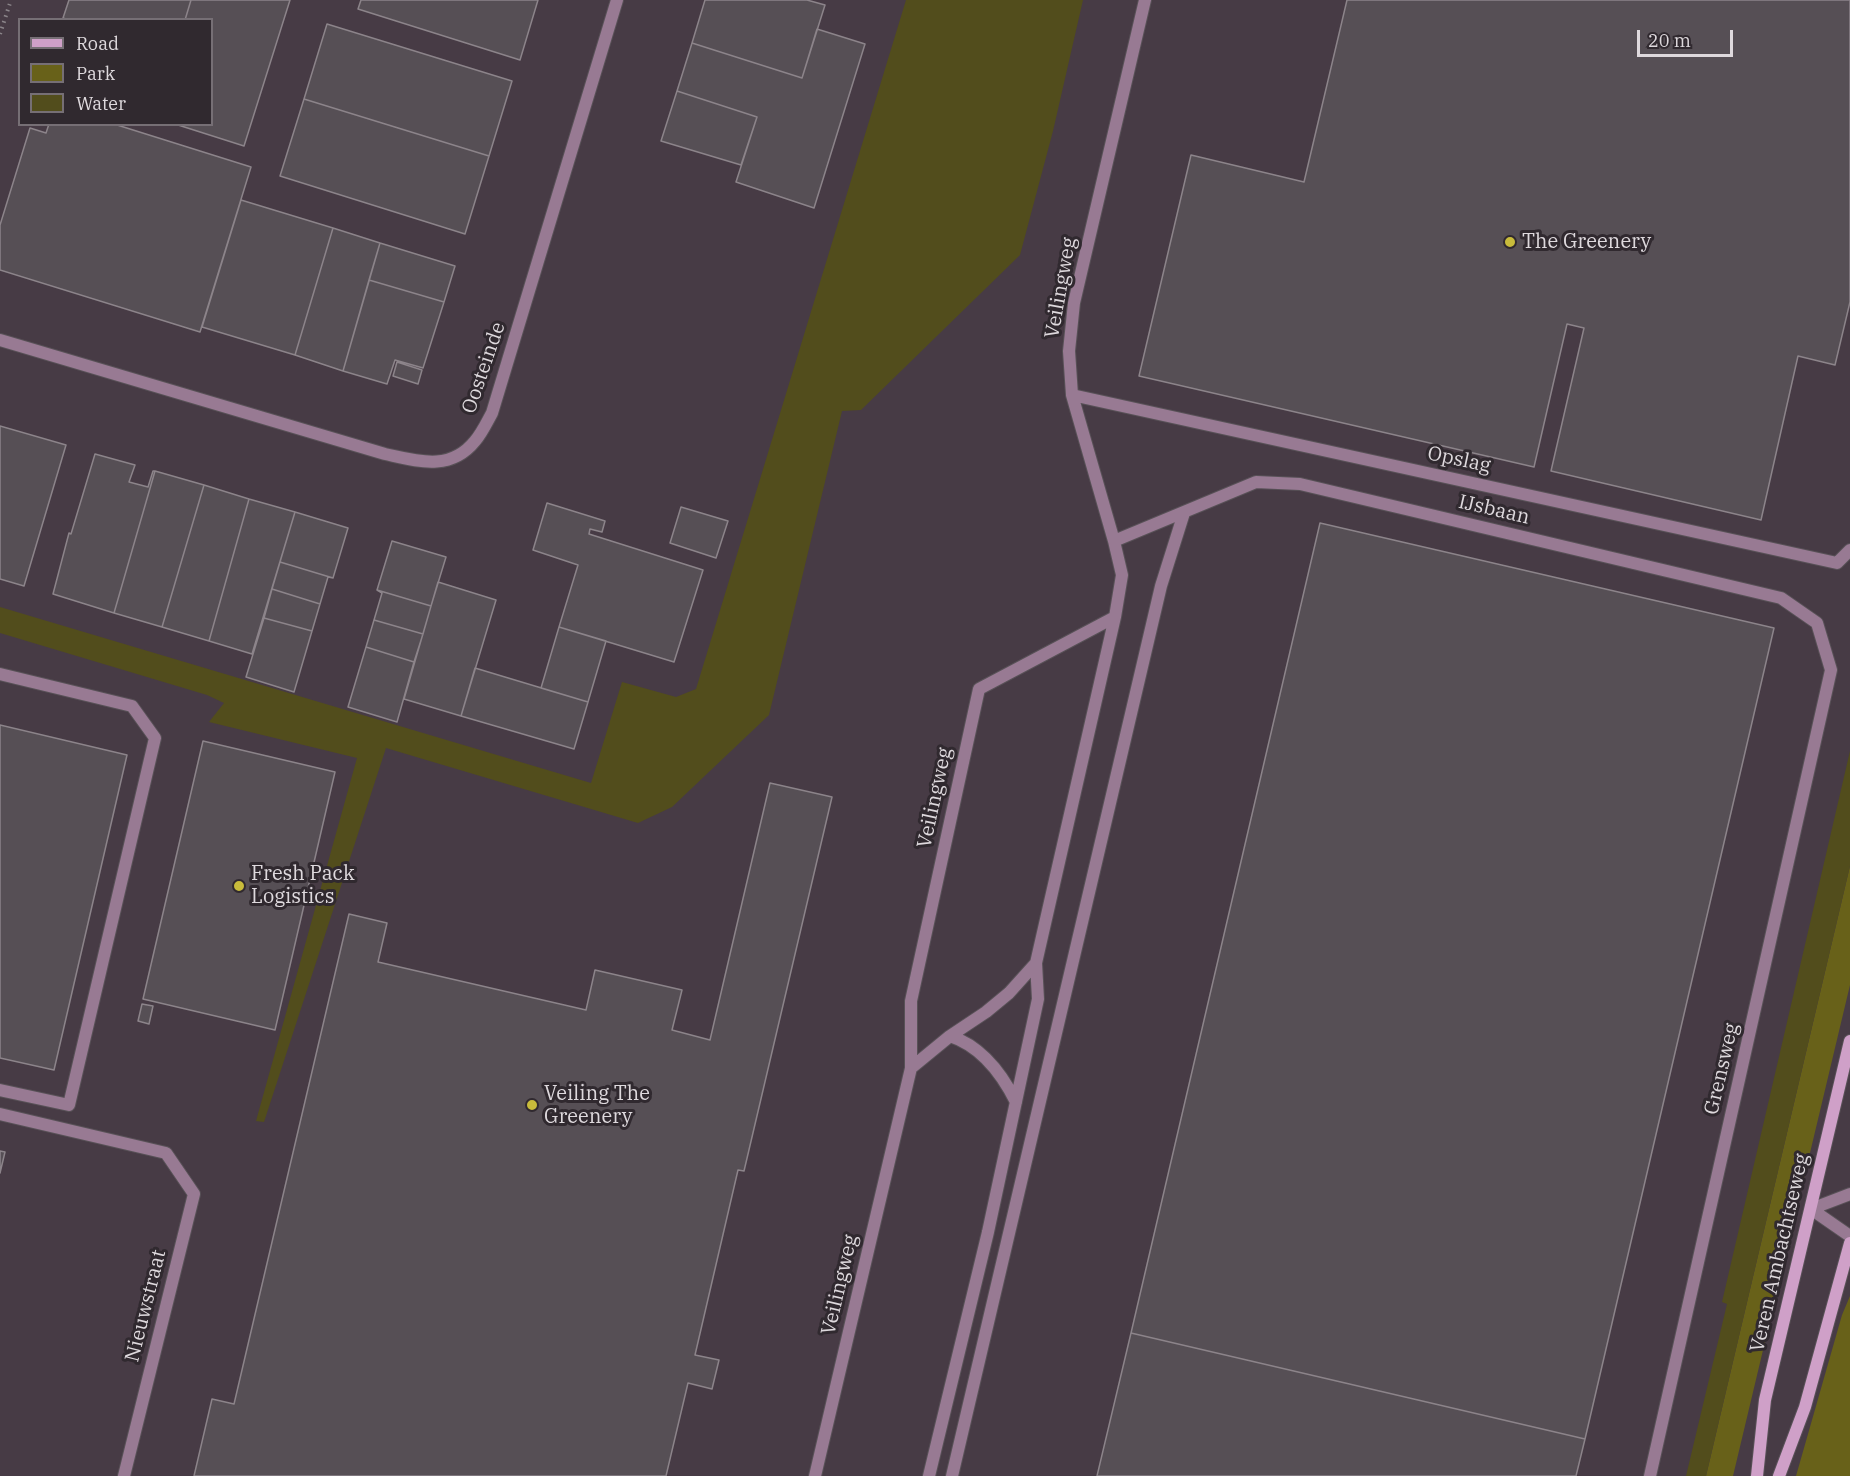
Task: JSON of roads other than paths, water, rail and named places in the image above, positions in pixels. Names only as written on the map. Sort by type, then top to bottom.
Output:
[{"type":"main road","name":"Veren Ambachtseweg","points":[[1757,1476],[1765,1400],[1850,1041]]},
{"type":"main road","points":[[1779,1476],[1805,1407],[1850,1243]]},
{"type":"street","name":"Oosteinde","points":[[0,340],[385,453],[425,463],[454,459],[475,442],[492,413],[617,0]]},
{"type":"street","name":"Veilingweg","points":[[929,1476],[988,1232],[1016,1102],[1038,999],[1036,963],[1115,617],[1122,575],[1072,395],[1070,351],[1074,303],[1145,0]]},
{"type":"street","name":"Opslag","points":[[1072,395],[1837,563],[1850,550]]},
{"type":"street","name":"IJsbaan","points":[[1114,541],[1256,482],[1300,484],[1781,598],[1817,623],[1831,670]]},
{"type":"street","points":[[952,1476],[1161,586],[1184,513]]},
{"type":"street","name":"Veilingweg","points":[[815,1476],[911,1068],[911,1001],[979,688],[1115,617]]},
{"type":"street","name":"Grensweg","points":[[1650,1476],[1831,670]]},
{"type":"street","points":[[0,674],[132,706],[155,738],[69,1106],[0,1090]]},
{"type":"street","points":[[911,1068],[950,1036],[1002,999],[1036,963]]},
{"type":"street","points":[[950,1036],[964,1040],[981,1054],[1007,1084],[1016,1102]]},
{"type":"street","name":"Nieuwstraat","points":[[0,1114],[166,1153],[194,1194],[124,1476]]},
{"type":"street","points":[[1811,1209],[1850,1194]]},
{"type":"street","points":[[1811,1209],[1850,1236]]},
{"type":"water","points":[[906,0],[1083,0],[1053,131],[1020,255],[861,410],[842,411],[769,715],[672,807],[638,823],[386,748],[264,1122],[256,1121],[357,758],[209,722],[224,703],[207,695],[0,633],[0,607],[591,783],[622,682],[676,697],[696,689]]},
{"type":"water","points":[[1850,751],[1850,866],[1706,1476],[1686,1476],[1727,1304],[1722,1302]]},
{"type":"place","name":"The Greenery","points":[[1510,242]]},
{"type":"place","name":"Fresh Pack Logistics","points":[[239,886]]},
{"type":"place","name":"Veiling The Greenery","points":[[532,1105]]}]
